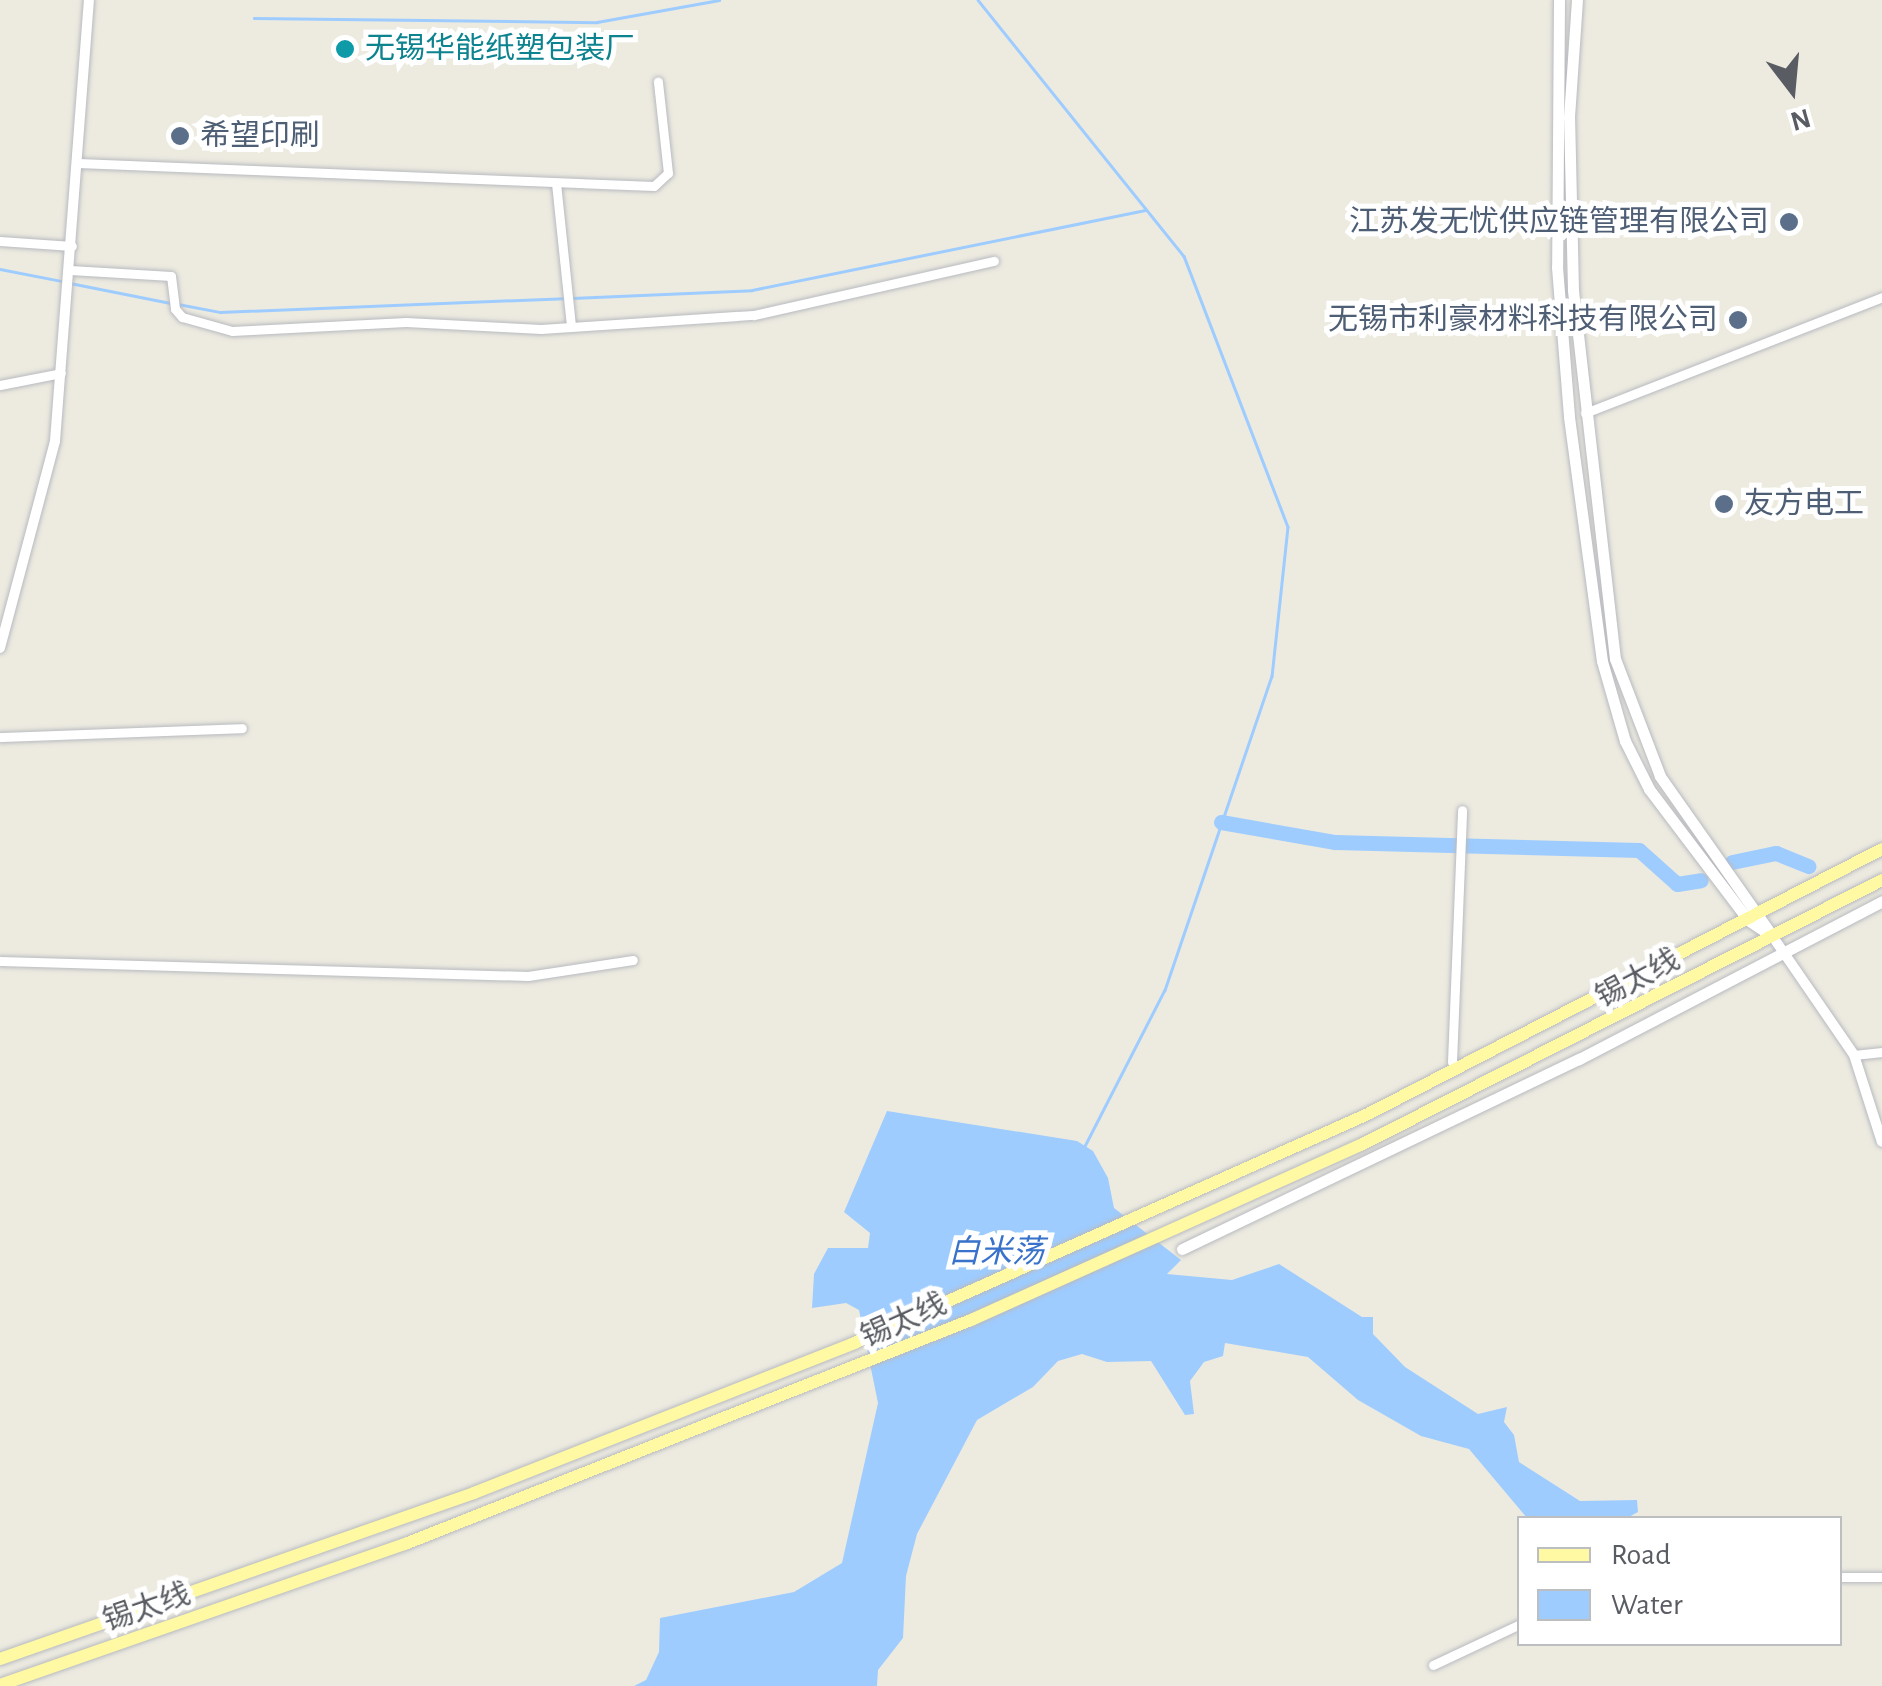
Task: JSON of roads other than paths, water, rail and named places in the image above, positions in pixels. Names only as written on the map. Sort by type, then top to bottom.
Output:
[{"type":"main road","points":[[1559,0],[1557,267],[1568,417],[1602,661],[1626,741],[1649,788],[1748,920],[1773,937]]},
{"type":"main road","points":[[1577,0],[1569,195],[1585,413],[1607,607],[1626,699],[1678,807],[1762,913],[1773,937]]},
{"type":"main road","name":"锡太线","points":[[0,1659],[474,1493],[854,1343],[1163,1208],[1556,1022],[1882,849]]},
{"type":"main road","name":"锡太线","points":[[0,1685],[405,1544],[864,1365],[1174,1232],[1571,1042],[1882,880]]},
{"type":"main road","points":[[1182,1248],[1579,1059],[1882,901]]},
{"type":"street","points":[[0,648],[55,441],[89,0]]},
{"type":"street","points":[[78,162],[556,183],[665,181],[658,82]]},
{"type":"street","points":[[556,183],[571,325]]},
{"type":"street","points":[[0,241],[72,246]]},
{"type":"street","points":[[69,278],[171,276],[174,310],[182,317],[232,330],[336,322],[571,325],[754,315],[994,262]]},
{"type":"street","points":[[1585,413],[1882,297]]},
{"type":"street","points":[[0,385],[61,372]]},
{"type":"street","points":[[0,737],[242,728]]},
{"type":"street","points":[[1452,1062],[1462,810]]},
{"type":"street","points":[[1773,937],[1854,1054],[1882,1142]]},
{"type":"street","points":[[0,961],[528,976],[633,960]]},
{"type":"street","points":[[1854,1054],[1882,1052]]},
{"type":"street","points":[[1842,1577],[1882,1578]]},
{"type":"street","points":[[1433,1664],[1517,1625]]},
{"type":"water","name":"白米荡","points":[[887,1111],[1077,1141],[1093,1151],[1108,1178],[1114,1208],[1181,1260],[1167,1274],[1232,1280],[1279,1264],[1362,1317],[1373,1317],[1373,1334],[1405,1367],[1478,1414],[1507,1407],[1504,1422],[1514,1435],[1519,1462],[1580,1501],[1637,1500],[1638,1512],[1631,1516],[1525,1516],[1469,1449],[1421,1436],[1358,1400],[1308,1357],[1225,1343],[1223,1356],[1204,1362],[1190,1381],[1194,1414],[1185,1415],[1151,1361],[1107,1362],[1082,1354],[1058,1361],[1033,1387],[977,1420],[917,1534],[906,1576],[903,1638],[878,1670],[877,1686],[634,1686],[646,1680],[659,1652],[660,1618],[794,1592],[842,1563],[878,1403],[859,1310],[846,1303],[812,1308],[814,1274],[828,1248],[868,1248],[870,1233],[844,1212]]},
{"type":"waterway","points":[[254,18],[597,22],[719,0]]},
{"type":"waterway","points":[[978,0],[1184,256],[1288,527],[1272,676],[1165,990],[1084,1148]]},
{"type":"waterway","points":[[572,298],[752,290],[1145,210]]},
{"type":"waterway","points":[[0,269],[62,281]]},
{"type":"waterway","points":[[70,283],[170,303]]},
{"type":"waterway","points":[[178,304],[220,312],[564,298]]},
{"type":"waterway","points":[[1221,822],[1335,842],[1639,850],[1677,884],[1701,880]]},
{"type":"waterway","points":[[1732,862],[1776,853],[1808,866]]},
{"type":"place","name":"无锡华能纸塑包装厂","points":[[345,49]]},
{"type":"place","name":"希望印刷","points":[[180,136]]},
{"type":"place","name":"江苏发无忧供应链管理有限公司","points":[[1789,222]]},
{"type":"place","name":"无锡市利豪材料科技有限公司","points":[[1738,320]]},
{"type":"place","name":"友方电工","points":[[1724,504]]}]
